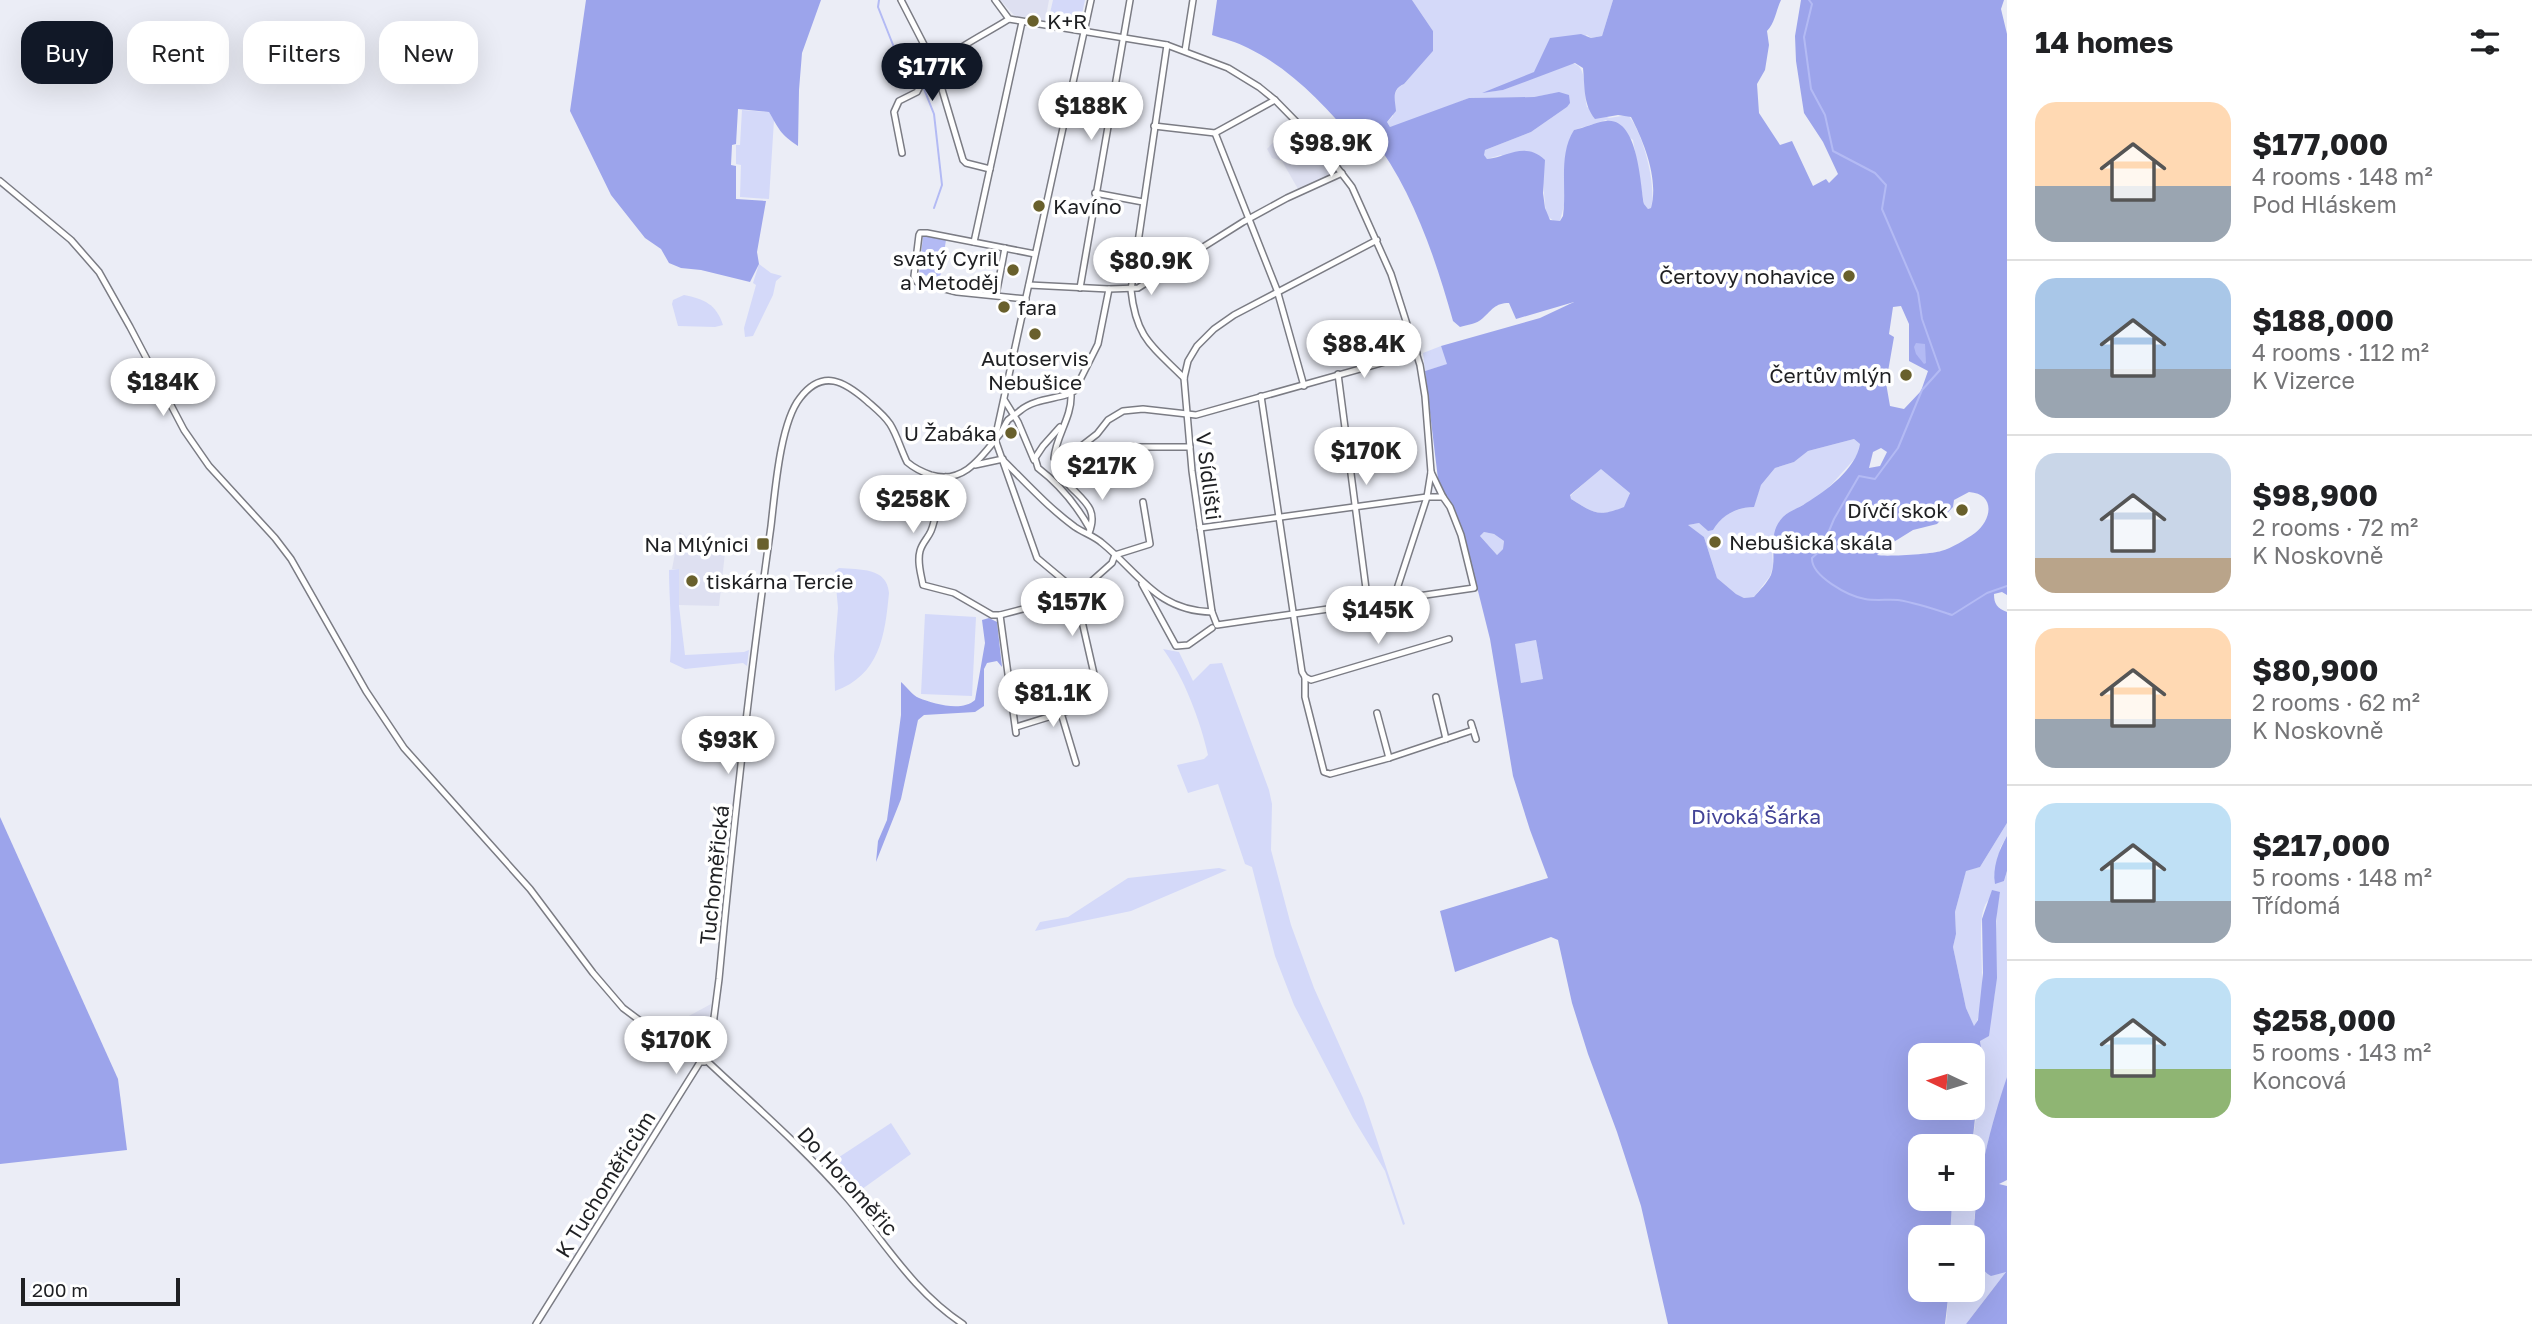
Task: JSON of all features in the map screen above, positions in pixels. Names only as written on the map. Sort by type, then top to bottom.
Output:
[{"type":"street","points":[[901,0],[934,66],[963,160],[990,169]]},
{"type":"street","points":[[995,0],[1009,19],[1167,45],[1228,68],[1275,100],[1313,138],[1352,187],[1377,240],[1417,353],[1425,397],[1432,472],[1427,497],[1393,601]]},
{"type":"street","points":[[1091,0],[995,439],[1037,558],[1073,588],[1076,595],[1094,674]]},
{"type":"street","points":[[1080,288],[1130,0]]},
{"type":"street","points":[[1185,51],[1193,0]]},
{"type":"street","points":[[902,153],[894,112],[899,100],[917,92],[922,80],[934,66],[1009,19]]},
{"type":"street","points":[[974,242],[1022,22]]},
{"type":"street","points":[[1167,45],[1131,290],[1133,308],[1144,338],[1184,378]]},
{"type":"street","points":[[1154,126],[1215,133],[1275,100]]},
{"type":"street","points":[[1215,133],[1277,290],[1304,386]]},
{"type":"street","points":[[1029,285],[1131,290],[1146,285],[1249,219],[1342,173]]},
{"type":"street","name":"Do Horoměřic","points":[[0,181],[71,240],[99,272],[184,430],[209,466],[291,559],[366,691],[404,748],[432,782],[479,829],[530,889],[623,1008],[655,1032],[702,1058],[804,1152],[848,1200],[910,1279],[940,1309],[963,1324]]},
{"type":"street","points":[[1095,193],[1143,202]]},
{"type":"street","points":[[1026,299],[957,292],[923,285],[914,279],[920,233],[1035,254]]},
{"type":"street","name":"V Sídlišti","points":[[1212,612],[1186,416],[1184,378],[1188,361],[1197,346],[1213,329],[1277,290],[1377,240]]},
{"type":"street","points":[[996,295],[1005,248]]},
{"type":"street","points":[[1109,289],[1098,344],[1079,385],[1071,395],[1071,405],[1054,458],[1066,458],[1097,434],[1108,420],[1123,411],[1143,409],[1186,416],[1196,415],[1417,353]]},
{"type":"street","points":[[1338,374],[1368,604]]},
{"type":"street","name":"Tuchoměřická","points":[[702,1058],[712,1033],[766,558],[785,435],[791,413],[800,397],[815,385],[830,380],[842,383],[884,417],[891,426],[907,462],[934,476],[946,477]]},
{"type":"street","points":[[1071,395],[1044,399],[1019,411],[1009,419],[973,466],[959,475],[946,477],[941,497],[936,504],[930,534],[920,550],[919,564],[923,585],[954,593],[992,615],[1076,595],[1112,563],[1115,555],[1151,542],[1143,502]]},
{"type":"street","points":[[1261,396],[1293,615],[1305,677],[1305,697],[1324,772],[1330,774],[1389,758],[1446,739],[1472,727],[1476,739]]},
{"type":"street","points":[[1005,401],[1038,468],[1051,477],[1090,531],[1142,584],[1176,646],[1188,645],[1212,628]]},
{"type":"street","points":[[1038,468],[1035,458],[1063,425]]},
{"type":"street","points":[[1132,446],[1137,474]]},
{"type":"street","points":[[1090,531],[1094,520],[1091,510],[1067,483],[1132,446],[1190,447]]},
{"type":"street","points":[[973,466],[1003,459]]},
{"type":"street","points":[[1003,459],[1042,499],[1077,529],[1090,531]]},
{"type":"street","points":[[1142,584],[1184,609],[1212,612],[1214,622],[1219,626],[1474,588],[1461,535],[1432,472]]},
{"type":"street","points":[[1200,528],[1443,497]]},
{"type":"street","points":[[1000,615],[1016,730],[1084,706]]},
{"type":"street","points":[[1305,677],[1311,680],[1448,639]]},
{"type":"street","points":[[1436,697],[1446,739]]},
{"type":"street","points":[[1062,713],[1076,763]]},
{"type":"street","points":[[1377,713],[1389,758]]},
{"type":"street","name":"K Tuchoměřicům","points":[[536,1324],[702,1058]]},
{"type":"shaded area","points":[[1000,0],[1049,0],[1045,21],[1015,16]]},
{"type":"shaded area","points":[[1053,0],[1085,0],[1079,28],[1048,22]]},
{"type":"shaded area","points":[[1412,0],[1613,0],[1602,36],[1591,38],[1587,35],[1539,66],[1535,72],[1488,92],[1503,90],[1567,64],[1579,67],[1584,78],[1587,107],[1609,118],[1628,115],[1634,123],[1650,173],[1651,208],[1648,209],[1644,204],[1633,140],[1606,120],[1574,130],[1565,160],[1564,205],[1560,221],[1555,222],[1546,215],[1543,183],[1501,155],[1487,159],[1483,155],[1485,150],[1531,132],[1567,107],[1556,93],[1534,97],[1469,98],[1390,127],[1387,122],[1393,116],[1397,90],[1433,51],[1433,31]]},
{"type":"shaded area","points":[[742,110],[769,112],[774,120],[769,199],[740,197],[741,165],[736,164],[736,145],[740,145]]},
{"type":"shaded area","points":[[1291,123],[1337,172],[1298,189],[1282,161],[1272,158],[1267,149]]},
{"type":"shaded area","points":[[923,236],[946,240],[940,278],[919,274]]},
{"type":"shaded area","points":[[759,264],[771,273],[782,276],[776,281],[773,295],[753,336],[745,337],[744,328]]},
{"type":"shaded area","points":[[684,295],[698,298],[713,307],[723,325],[678,326],[672,304],[673,300]]},
{"type":"shaded area","points":[[1916,343],[1925,344],[1924,364],[1916,354]]},
{"type":"shaded area","points":[[1441,346],[1448,364],[1425,371],[1423,353]]},
{"type":"shaded area","points":[[1854,439],[1860,444],[1858,455],[1831,485],[1817,497],[1785,515],[1772,549],[1773,566],[1770,576],[1754,597],[1744,598],[1736,594],[1717,578],[1704,537],[1687,525],[1699,523],[1708,531],[1728,514],[1753,507],[1761,485],[1775,468],[1794,462],[1808,451]]},
{"type":"shaded area","points":[[1601,468],[1630,492],[1625,507],[1602,513],[1571,499],[1570,496]]},
{"type":"shaded area","points":[[679,532],[706,550],[725,553],[719,606],[679,605],[679,569],[672,569]]},
{"type":"shaded area","points":[[1484,532],[1494,534],[1504,541],[1503,549],[1497,555],[1480,536]]},
{"type":"shaded area","points":[[839,568],[878,574],[883,578],[889,593],[882,638],[871,664],[850,684],[835,691],[834,656],[838,608],[835,571]]},
{"type":"shaded area","points":[[679,569],[679,606],[685,655],[749,650],[747,666],[743,663],[685,669],[670,662],[669,570]]},
{"type":"shaded area","points":[[925,614],[976,617],[972,696],[921,694]]},
{"type":"shaded area","points":[[1536,640],[1543,679],[1521,683],[1514,644]]},
{"type":"shaded area","points":[[1163,649],[1179,652],[1193,681],[1210,664],[1222,663],[1269,790],[1272,804],[1271,850],[1291,925],[1314,988],[1363,1098],[1405,1224],[1403,1225],[1385,1171],[1353,1118],[1294,1005],[1275,956],[1252,867],[1245,864],[1218,784],[1188,793],[1177,765],[1204,759],[1208,755],[1190,699],[1178,672]]},
{"type":"shaded area","points":[[2007,823],[2007,836],[2000,848],[2004,882],[2007,871],[2007,1077],[1985,1154],[1985,1134],[1974,1134],[1976,1120],[1985,1120],[1985,1043],[1980,1043],[1980,1040],[1993,1006],[2000,892],[1987,902],[1983,912],[1982,998],[1974,1027],[1966,1008],[1953,947],[1956,933],[1955,912],[1966,870],[1980,867]]},
{"type":"shaded area","points":[[1219,868],[1227,870],[1131,911],[1035,931],[1040,922],[1068,917],[1128,878]]},
{"type":"shaded area","points":[[711,1004],[707,1037],[700,1048],[663,1030]]},
{"type":"shaded area","points":[[891,1123],[911,1154],[851,1197],[824,1167]]},
{"type":"shaded area","points":[[1952,1211],[1975,1211],[1974,1219],[1978,1225],[1951,1225]]},
{"type":"shaded area","points":[[1985,1237],[2006,1272],[1985,1299]]},
{"type":"shaded area","points":[[1948,1302],[1983,1302],[1966,1324],[1946,1324]]},
{"type":"green space","points":[[586,0],[821,0],[802,53],[798,146],[780,131],[769,112],[738,109],[736,144],[732,145],[731,165],[736,166],[736,199],[766,201],[757,252],[759,264],[750,282],[681,268],[669,263],[661,249],[645,238],[611,195],[570,111]]},
{"type":"green space","name":"Divoká Šárka","points":[[1217,0],[1412,0],[1433,31],[1433,51],[1397,89],[1396,111],[1387,122],[1390,127],[1469,98],[1534,97],[1559,92],[1569,95],[1570,103],[1567,107],[1531,132],[1485,150],[1484,155],[1487,159],[1523,151],[1537,154],[1545,160],[1545,208],[1550,220],[1560,221],[1563,216],[1565,161],[1569,140],[1574,130],[1606,121],[1617,123],[1625,129],[1631,140],[1639,167],[1644,204],[1648,209],[1651,208],[1652,173],[1631,117],[1618,115],[1595,119],[1586,101],[1583,68],[1575,63],[1503,90],[1482,93],[1534,72],[1550,38],[1581,34],[1591,38],[1602,36],[1613,0],[1781,0],[1767,31],[1769,45],[1765,70],[1757,84],[1759,113],[1780,145],[1792,141],[1813,186],[1826,179],[1829,183],[1838,174],[1823,142],[1804,113],[1795,36],[1801,0],[2004,0],[2001,9],[2007,34],[2007,595],[2002,592],[1994,594],[1997,605],[2007,612],[2007,823],[1980,867],[1966,871],[1955,912],[1956,934],[1953,947],[1966,1008],[1974,1026],[1978,1020],[1983,973],[1982,919],[1992,890],[2000,892],[1996,921],[1997,978],[1989,1036],[1980,1043],[1908,1043],[1908,1120],[1975,1120],[1973,1134],[1908,1134],[1908,1211],[1952,1211],[1951,1225],[1908,1225],[1908,1302],[1948,1302],[1945,1324],[1668,1324],[1641,1206],[1572,1003],[1558,940],[1551,937],[1455,972],[1440,911],[1548,878],[1513,776],[1490,639],[1471,563],[1453,509],[1438,479],[1425,371],[1447,364],[1441,346],[1540,318],[1574,302],[1516,319],[1509,303],[1504,303],[1478,322],[1460,327],[1453,321],[1421,224],[1399,178],[1371,136],[1355,141],[1332,114],[1293,77],[1244,46],[1212,35]],"holes":[[[1901,306],[1909,324],[1909,361],[1928,371],[1921,391],[1904,409],[1890,406],[1886,383],[1894,337],[1889,334],[1893,307]],[[1854,439],[1860,444],[1853,462],[1831,486],[1783,517],[1775,531],[1771,575],[1754,597],[1744,598],[1717,578],[1704,537],[1688,525],[1699,523],[1708,531],[1713,530],[1720,520],[1730,513],[1754,507],[1761,485],[1775,468],[1794,462],[1808,451]],[[1881,448],[1887,452],[1880,466],[1869,468],[1873,452]],[[1601,469],[1630,493],[1624,507],[1602,513],[1591,511],[1571,499],[1570,495]],[[1969,492],[1984,497],[1989,508],[1988,515],[1975,533],[1958,544],[1937,552],[1877,555],[1913,530],[1937,524],[1953,507],[1954,500]],[[1484,532],[1494,534],[1504,541],[1503,549],[1497,555],[1480,536]],[[1536,640],[1543,679],[1521,683],[1515,644]]]},
{"type":"green space","points":[[989,618],[997,622],[1002,667],[997,661],[987,663],[984,669],[984,706],[975,712],[924,715],[918,720],[901,799],[876,862],[878,841],[887,820],[901,715],[901,682],[916,697],[940,704],[963,706],[975,700],[985,643],[982,620]]},
{"type":"green space","points":[[0,817],[118,1079],[127,1150],[0,1164]]},
{"type":"green space","points":[[2007,836],[2007,871],[2004,881],[1995,884],[1997,859]]},
{"type":"green space","points":[[2007,1077],[2007,1180],[1999,1184],[2007,1186],[2007,1324],[1966,1324],[2006,1272],[1991,1276],[1985,1269],[1985,1225],[1975,1225],[1975,1211],[1985,1211],[1985,1155]]},
{"type":"waterway","points":[[879,0],[878,7],[899,60],[907,72],[919,81]]},
{"type":"waterway","points":[[1809,0],[1812,4],[1804,37],[1811,89],[1825,115],[1833,151],[1875,173],[1886,185],[1882,209],[1918,293],[1922,319],[1940,370],[1922,390],[1898,448],[1875,479],[1859,476],[1834,519],[1821,550],[1812,558],[1813,565],[1817,572],[1832,584],[1858,597],[1905,601],[1952,615],[1987,593],[2007,586]]},
{"type":"waterway","points":[[922,84],[934,114],[942,185],[934,208]]},
{"type":"place","name":"K+R","points":[[1033,21]]},
{"type":"place","name":"Kavíno","points":[[1039,206]]},
{"type":"place","name":"svatý Cyril a Metoděj","points":[[1013,270]]},
{"type":"place","name":"Čertovy nohavice","points":[[1849,276]]},
{"type":"place","name":"fara","points":[[1004,307]]},
{"type":"place","name":"Autoservis Nebušice","points":[[1035,334]]},
{"type":"place","name":"Čertův mlýn","points":[[1906,375]]},
{"type":"place","name":"U Žabáka","points":[[1011,433]]},
{"type":"place","name":"Dívčí skok","points":[[1962,510]]},
{"type":"place","name":"Nebušická skála","points":[[1715,542]]},
{"type":"place","name":"Na Mlýnici","points":[[763,544]]},
{"type":"place","name":"tiskárna Tercie","points":[[692,581]]}]
